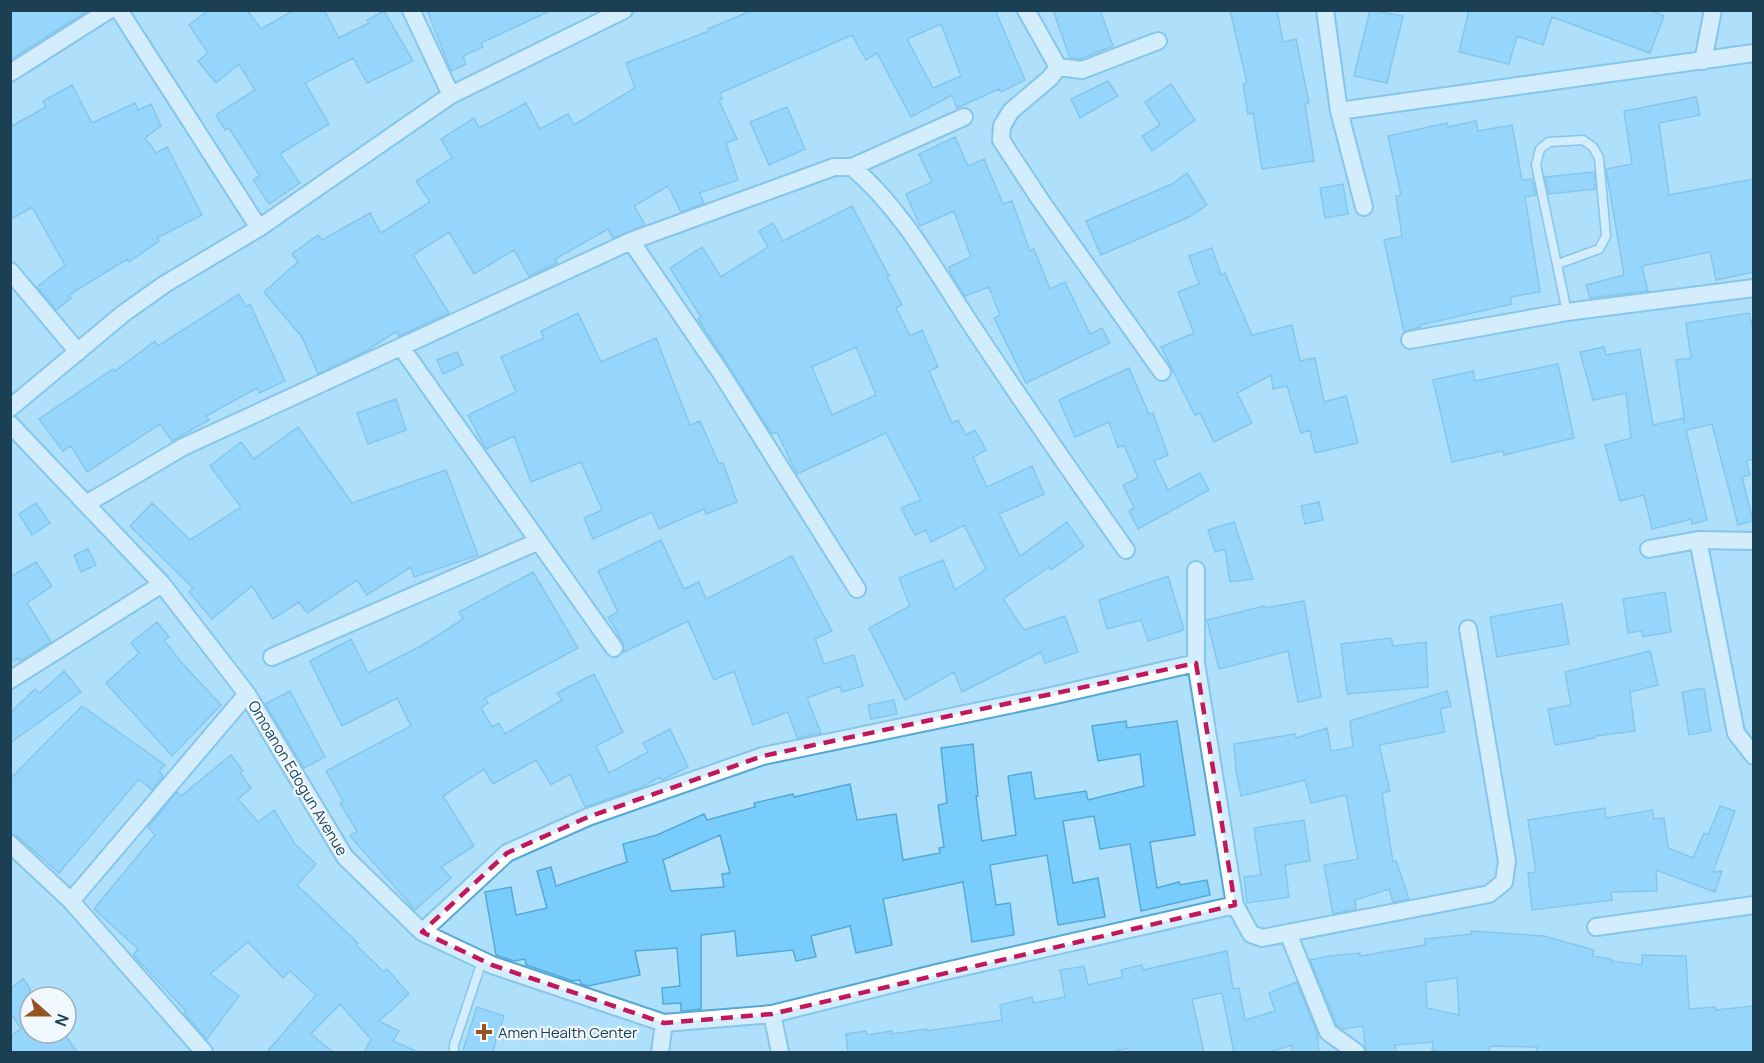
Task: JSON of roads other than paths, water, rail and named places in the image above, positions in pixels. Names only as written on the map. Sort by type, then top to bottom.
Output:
[{"type":"street","points":[[10,73],[109,10]]},
{"type":"street","points":[[119,10],[259,228]]},
{"type":"street","points":[[411,10],[451,95]]},
{"type":"street","points":[[10,408],[124,313],[165,284],[259,228],[451,95],[624,10]]},
{"type":"street","points":[[1026,10],[1058,67]]},
{"type":"street","points":[[1325,10],[1339,111],[1364,207]]},
{"type":"street","points":[[1703,61],[1713,10]]},
{"type":"street","points":[[1058,67],[1082,70],[1158,41]]},
{"type":"street","points":[[1339,111],[1754,53]]},
{"type":"street","points":[[1058,67],[1045,82],[1011,111],[1002,126],[1001,140],[1041,201],[1162,372]]},
{"type":"street","points":[[86,504],[183,447],[631,242],[834,167],[852,167],[964,117]]},
{"type":"street","points":[[852,167],[869,181],[916,242],[1047,438],[1126,550]]},
{"type":"street","points":[[631,242],[721,373],[857,589]]},
{"type":"street","points":[[10,271],[78,352]]},
{"type":"street","points":[[1410,340],[1567,312],[1754,288]]},
{"type":"street","points":[[401,347],[614,648]]},
{"type":"street","name":"Omoanon Edogun Avenue","points":[[10,424],[162,585],[246,694],[345,857],[422,932],[482,961],[664,1023],[772,1014],[937,973],[1235,905]]},
{"type":"street","points":[[1698,540],[1736,733],[1754,756]]},
{"type":"street","points":[[1649,549],[1698,540],[1754,541]]},
{"type":"street","points":[[272,657],[537,542]]},
{"type":"street","points":[[1196,570],[1196,663],[1235,905],[1251,934],[1262,938],[1489,894],[1504,882],[1507,861],[1468,629]]},
{"type":"street","points":[[10,680],[162,585]]},
{"type":"street","points":[[422,932],[507,853],[588,817],[763,756],[1047,697],[1196,663]]},
{"type":"street","points":[[71,902],[246,694]]},
{"type":"street","points":[[10,844],[71,902],[204,1053]]},
{"type":"street","points":[[1596,927],[1754,905]]},
{"type":"street","points":[[1288,933],[1328,1032],[1356,1053]]},
{"type":"street","points":[[772,1014],[780,1053]]},
{"type":"street","points":[[660,1053],[664,1023]]},
{"type":"lane","points":[[1558,264],[1599,249],[1606,236],[1599,158],[1593,147],[1583,140],[1549,142],[1540,149],[1536,165],[1567,312]]},
{"type":"lane","points":[[454,1053],[454,1045],[482,961]]},
{"type":"place","name":"Amen Health Center","points":[[484,1032]]}]
